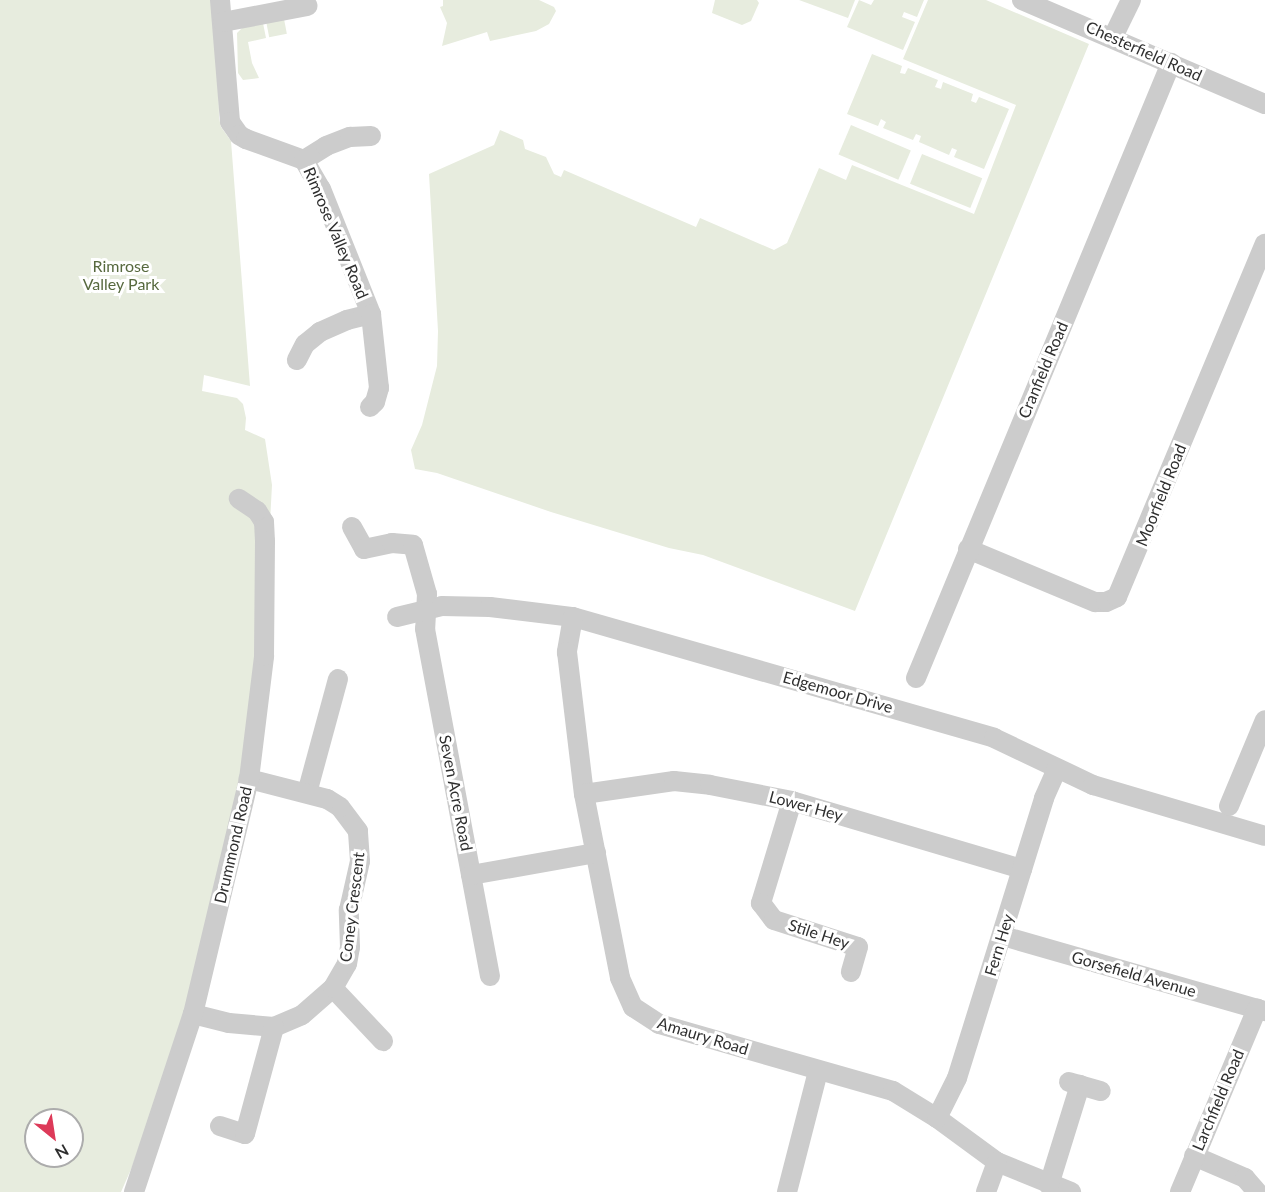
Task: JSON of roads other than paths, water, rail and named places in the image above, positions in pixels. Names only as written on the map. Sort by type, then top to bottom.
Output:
[{"type":"street","name":"Rimrose Valley Road","points":[[220,0],[226,92],[234,128],[246,139],[304,160],[321,189],[371,314],[347,320],[320,332],[305,344],[297,360]]},
{"type":"street","name":"Chesterfield Road","points":[[1022,0],[1265,104]]},
{"type":"street","points":[[1113,37],[1131,0]]},
{"type":"street","points":[[223,22],[307,6]]},
{"type":"street","name":"Cranfield Road","points":[[916,678],[1171,63]]},
{"type":"street","points":[[304,160],[350,137],[371,136]]},
{"type":"street","name":"Moorfield Road","points":[[968,549],[1095,602],[1106,602],[1117,597],[1265,244]]},
{"type":"street","points":[[370,406],[375,402],[379,388],[371,314]]},
{"type":"street","name":"Drummond Road","points":[[134,1192],[193,1014],[249,779],[264,656],[265,541],[264,522],[257,511],[239,499]]},
{"type":"street","name":"Seven Acre Road","points":[[352,527],[364,549],[392,543],[413,545],[427,594],[425,630],[490,976]]},
{"type":"street","name":"Edgemoor Drive","points":[[397,616],[442,606],[490,607],[573,617],[994,738],[1057,769],[1121,795],[1265,837]]},
{"type":"street","name":"Amaury Road","points":[[573,617],[567,652],[584,794],[620,978],[633,1007],[659,1024],[893,1091],[937,1118],[997,1162],[1071,1192]]},
{"type":"street","points":[[307,793],[338,679]]},
{"type":"street","points":[[1229,806],[1265,720]]},
{"type":"street","name":"Fern Hey","points":[[937,1118],[957,1078],[1044,798],[1057,769]]},
{"type":"street","name":"Coney Crescent","points":[[193,1014],[237,1024],[274,1027],[302,1015],[333,988],[346,964],[350,947],[349,910],[361,846],[358,831],[340,807],[327,799],[249,779]]},
{"type":"street","name":"Lower Hey","points":[[584,794],[674,782],[710,785],[792,801],[1022,869]]},
{"type":"street","name":"Stile Hey","points":[[792,801],[760,903],[774,920],[858,947],[851,972]]},
{"type":"street","points":[[471,875],[596,853]]},
{"type":"street","name":"Gorsefield Avenue","points":[[1003,936],[1261,1010]]},
{"type":"street","points":[[333,988],[382,1041]]},
{"type":"street","name":"Larchfield Road","points":[[1180,1192],[1194,1156],[1261,1010]]},
{"type":"street","points":[[220,1126],[245,1134],[274,1027]]},
{"type":"street","points":[[787,1192],[818,1071]]},
{"type":"street","points":[[1049,1185],[1074,1083],[1101,1090]]},
{"type":"street","points":[[1194,1156],[1245,1178],[1257,1192]]},
{"type":"street","points":[[986,1192],[997,1162]]},
{"type":"park label","name":"Rimrose Valley Park","points":[[121,275]]}]
